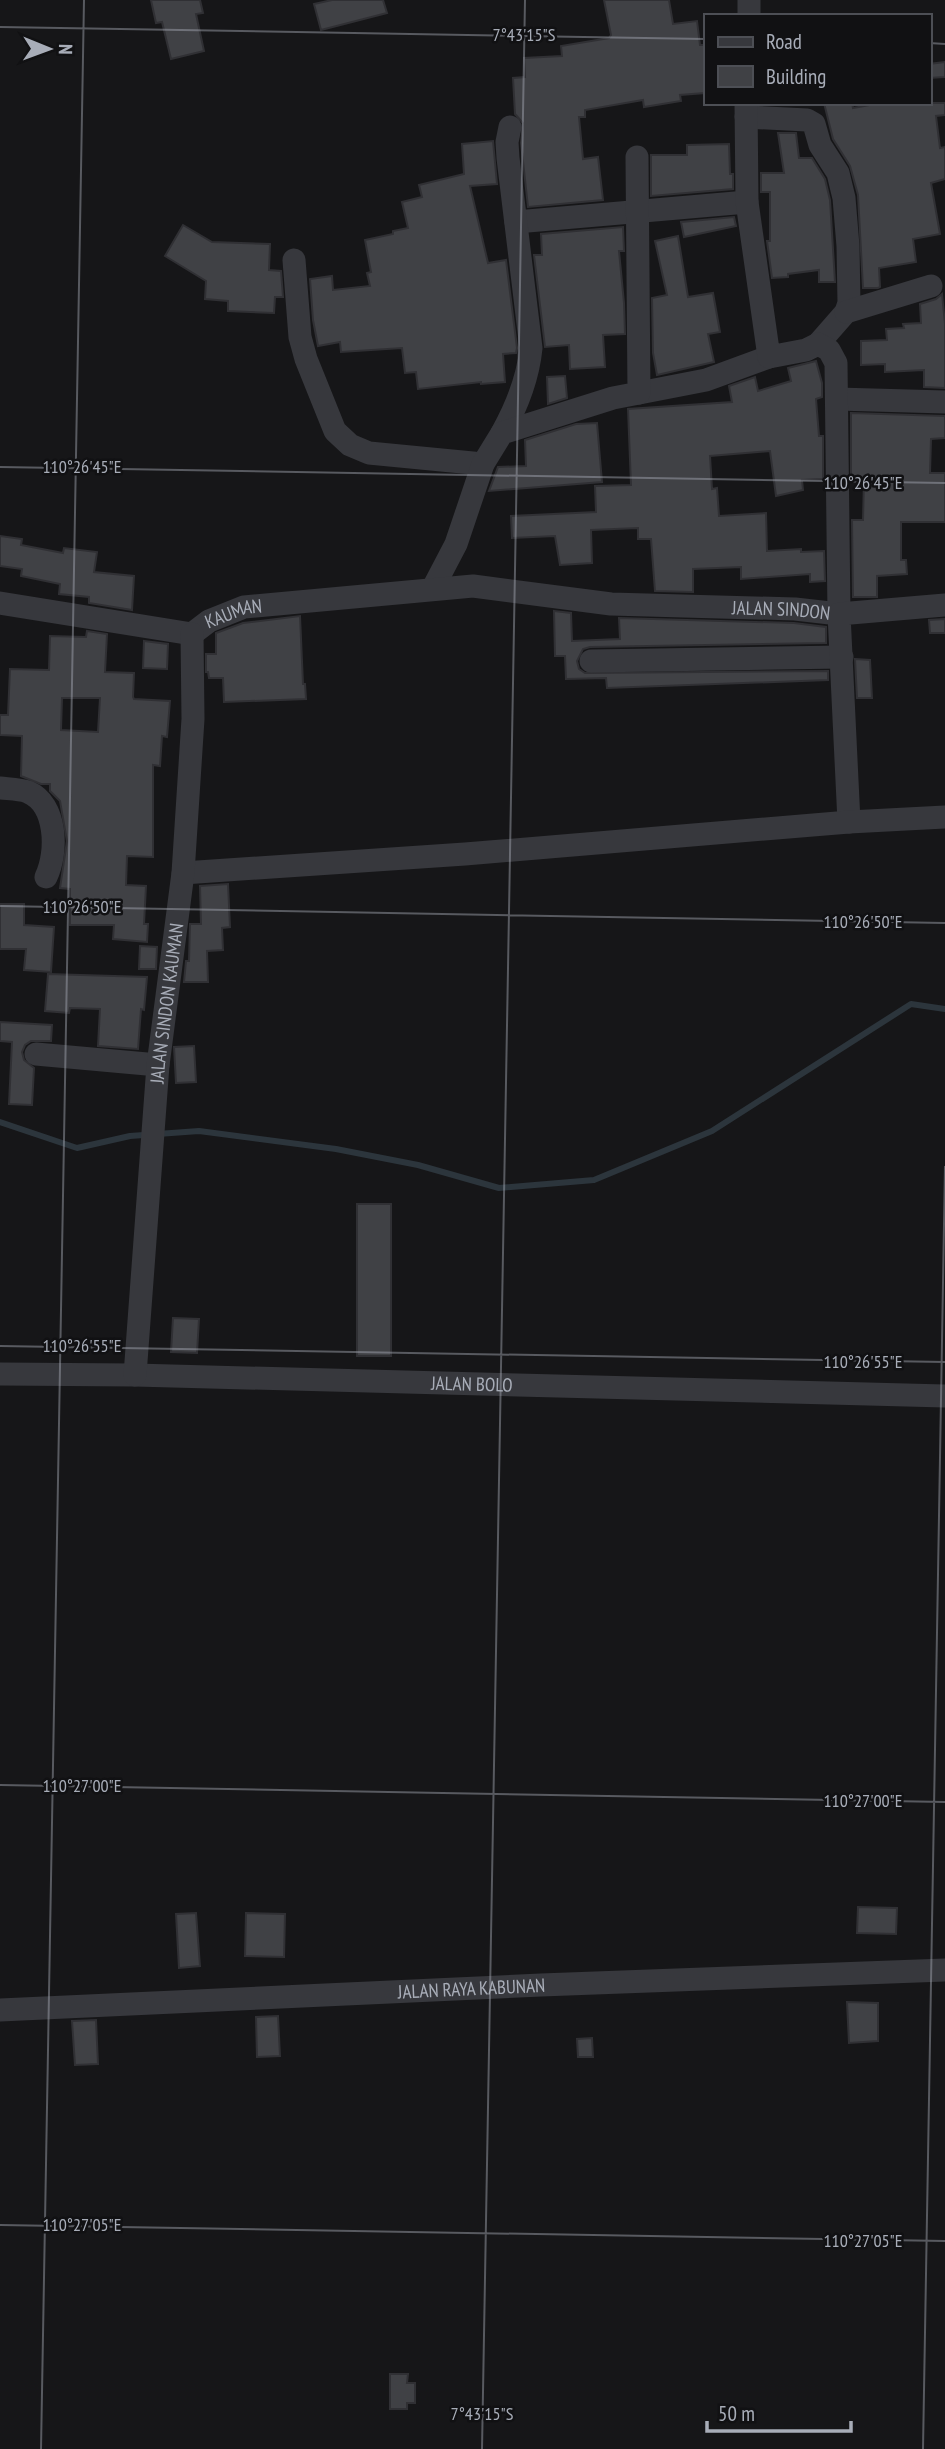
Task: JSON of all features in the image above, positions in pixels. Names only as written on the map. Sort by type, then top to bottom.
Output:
[{"type":"street","points":[[502,433],[613,398],[706,380],[769,357],[806,350],[818,344],[846,312],[849,303],[848,246],[844,198],[838,173],[820,145],[814,124],[807,120],[746,110],[747,202],[769,357]]},
{"type":"street","points":[[433,588],[456,544],[483,464],[513,413],[529,369],[531,348],[507,142],[510,127]]},
{"type":"street","points":[[637,157],[639,393]]},
{"type":"street","points":[[516,222],[747,202]]},
{"type":"street","points":[[294,260],[300,337],[335,431],[350,445],[369,453],[483,464]]},
{"type":"street","points":[[846,312],[931,286]]},
{"type":"street","name":"JALAN SINDON","points":[[473,586],[611,604],[795,609],[839,614],[837,399],[834,356],[818,344]]},
{"type":"street","points":[[837,399],[945,402]]},
{"type":"street","points":[[456,544],[473,586]]},
{"type":"street","name":"KAUMAN","points":[[0,603],[192,634],[209,621],[244,607],[473,586]]},
{"type":"street","points":[[849,821],[839,614],[945,605]]},
{"type":"street","name":"JALAN SINDON KAUMAN","points":[[135,1375],[158,1065],[183,873],[193,719],[192,634]]},
{"type":"street","points":[[591,661],[842,657]]},
{"type":"street","points":[[0,788],[27,792],[41,801],[51,823],[53,846],[53,863],[46,877]]},
{"type":"street","points":[[183,873],[452,855],[849,821],[945,817]]},
{"type":"street","points":[[36,1055],[158,1065]]},
{"type":"street","name":"JALAN BOLO","points":[[0,1374],[135,1375],[945,1396]]},
{"type":"street","name":"JALAN RAYA KABUNAN","points":[[0,2010],[945,1970]]},
{"type":"building","points":[[151,0],[200,0],[203,13],[196,14],[204,51],[171,59],[162,22],[156,23]]},
{"type":"building","points":[[332,0],[383,0],[387,13],[321,30],[314,4]]},
{"type":"building","points":[[604,0],[669,0],[673,24],[697,21],[700,45],[704,45],[704,93],[680,95],[681,101],[644,107],[643,100],[585,110],[585,117],[579,117],[583,159],[598,157],[603,200],[528,207],[521,143],[523,123],[515,114],[513,78],[525,77],[524,58],[562,56],[561,46],[609,38],[611,35]]},
{"type":"building","points":[[945,62],[945,77],[931,78],[931,64]]},
{"type":"building","points":[[945,103],[945,115],[936,116],[940,148],[945,147],[945,179],[931,183],[940,234],[913,239],[916,262],[879,268],[878,288],[863,288],[858,195],[850,166],[833,139],[824,105],[852,105],[853,108],[869,105]]},
{"type":"building","points":[[778,133],[796,133],[799,158],[812,158],[825,179],[830,200],[835,282],[819,282],[819,270],[772,278],[767,241],[770,241],[770,192],[761,192],[761,173],[784,173]]},
{"type":"building","points":[[493,141],[497,184],[470,186],[488,263],[506,260],[517,348],[516,353],[503,354],[505,382],[418,389],[416,372],[405,373],[402,348],[341,352],[340,342],[318,346],[310,279],[332,276],[333,290],[370,286],[367,273],[371,272],[365,240],[408,228],[402,202],[422,197],[419,185],[464,174],[462,144]]},
{"type":"building","points":[[729,144],[733,189],[651,196],[651,155],[687,155],[687,145]]},
{"type":"building","points":[[734,217],[736,226],[684,237],[681,222]]},
{"type":"building","points":[[183,225],[212,242],[270,244],[269,270],[281,271],[283,297],[275,297],[274,313],[228,311],[228,301],[205,299],[206,281],[165,256]]},
{"type":"building","points":[[623,227],[624,251],[619,251],[625,334],[603,335],[605,367],[570,369],[569,345],[545,347],[534,255],[542,255],[541,234]]},
{"type":"building","points":[[678,236],[688,297],[713,293],[720,332],[708,334],[714,362],[657,375],[653,353],[652,298],[667,295],[655,241]]},
{"type":"building","points":[[942,294],[945,388],[924,387],[924,370],[885,372],[885,364],[861,365],[861,341],[887,340],[886,329],[921,323],[920,304]]},
{"type":"building","points":[[816,361],[822,383],[822,397],[816,399],[819,436],[823,436],[823,479],[802,480],[803,490],[776,496],[770,451],[710,456],[712,489],[717,488],[719,516],[766,513],[767,551],[824,551],[825,581],[810,582],[810,574],[741,579],[741,567],[693,569],[693,592],[655,591],[651,539],[638,539],[638,528],[591,530],[592,563],[560,565],[555,536],[512,538],[511,516],[596,512],[595,486],[631,485],[628,409],[732,402],[729,386],[755,377],[758,391],[791,381],[788,368]]},
{"type":"building","points":[[565,376],[567,398],[548,404],[547,377]]},
{"type":"building","points":[[851,413],[945,416],[945,438],[931,439],[930,473],[945,473],[945,522],[901,522],[901,560],[906,560],[907,574],[877,576],[877,597],[853,597],[852,520],[863,520],[864,479],[851,477]]},
{"type":"building","points":[[597,423],[602,482],[489,491],[498,467],[526,466],[525,440],[576,424]]},
{"type":"building","points":[[0,536],[22,539],[21,545],[63,553],[64,548],[97,552],[94,572],[134,576],[132,610],[89,603],[89,597],[59,594],[60,584],[21,576],[22,569],[0,566]]},
{"type":"building","points":[[554,611],[571,613],[572,641],[620,639],[619,618],[794,623],[826,627],[826,643],[590,647],[583,649],[577,661],[579,669],[585,673],[828,671],[828,680],[607,688],[606,678],[566,679],[565,656],[555,656]]},
{"type":"building","points":[[300,616],[306,699],[224,702],[223,678],[209,678],[206,672],[206,654],[216,654],[216,633],[243,623]]},
{"type":"building","points":[[945,619],[945,633],[930,633],[929,620]]},
{"type":"building","points":[[87,631],[107,634],[105,672],[134,673],[134,699],[170,701],[167,737],[162,736],[160,766],[153,765],[153,857],[127,856],[126,885],[146,886],[144,924],[148,924],[147,942],[113,939],[114,925],[70,925],[70,889],[60,888],[67,841],[60,801],[50,791],[50,784],[41,784],[21,776],[22,736],[0,735],[0,715],[8,715],[10,669],[49,670],[50,636],[86,637]],"holes":[[[62,698],[100,698],[98,732],[61,730]]]},
{"type":"building","points":[[144,641],[168,644],[167,669],[143,668]]},
{"type":"building","points":[[855,659],[870,660],[872,698],[857,698]]},
{"type":"building","points":[[228,884],[230,927],[222,928],[223,950],[207,951],[208,982],[184,982],[186,961],[189,961],[190,924],[201,924],[200,886]]},
{"type":"building","points":[[0,904],[24,904],[24,925],[54,927],[51,972],[24,970],[26,949],[0,949]]},
{"type":"building","points":[[140,946],[157,947],[156,969],[139,969]]},
{"type":"building","points":[[48,974],[147,977],[138,1049],[98,1046],[100,1009],[70,1008],[69,1013],[45,1011]]},
{"type":"building","points":[[0,1022],[52,1025],[51,1041],[31,1041],[25,1045],[22,1052],[24,1060],[34,1068],[32,1105],[9,1104],[12,1042],[0,1041]]},
{"type":"building","points":[[194,1046],[196,1082],[176,1083],[174,1047]]},
{"type":"building","points":[[357,1204],[391,1204],[391,1356],[357,1356]]},
{"type":"building","points":[[173,1318],[199,1319],[197,1353],[171,1352]]},
{"type":"building","points":[[858,1907],[897,1908],[896,1934],[857,1933]]},
{"type":"building","points":[[196,1913],[200,1966],[179,1968],[176,1914]]},
{"type":"building","points":[[246,1913],[285,1914],[284,1957],[245,1956]]},
{"type":"building","points":[[847,2002],[878,2003],[878,2041],[849,2043]]},
{"type":"building","points":[[278,2016],[280,2056],[257,2057],[256,2017]]},
{"type":"building","points":[[96,2020],[98,2064],[75,2065],[72,2021]]},
{"type":"building","points":[[592,2038],[593,2057],[578,2057],[577,2039]]},
{"type":"building","points":[[390,2374],[408,2374],[407,2383],[415,2383],[415,2403],[407,2403],[407,2409],[390,2409]]},
{"type":"waterway","points":[[0,1122],[77,1148],[130,1136],[199,1131],[336,1149],[418,1165],[499,1188],[594,1180],[712,1131],[911,1004],[945,1009]]}]
